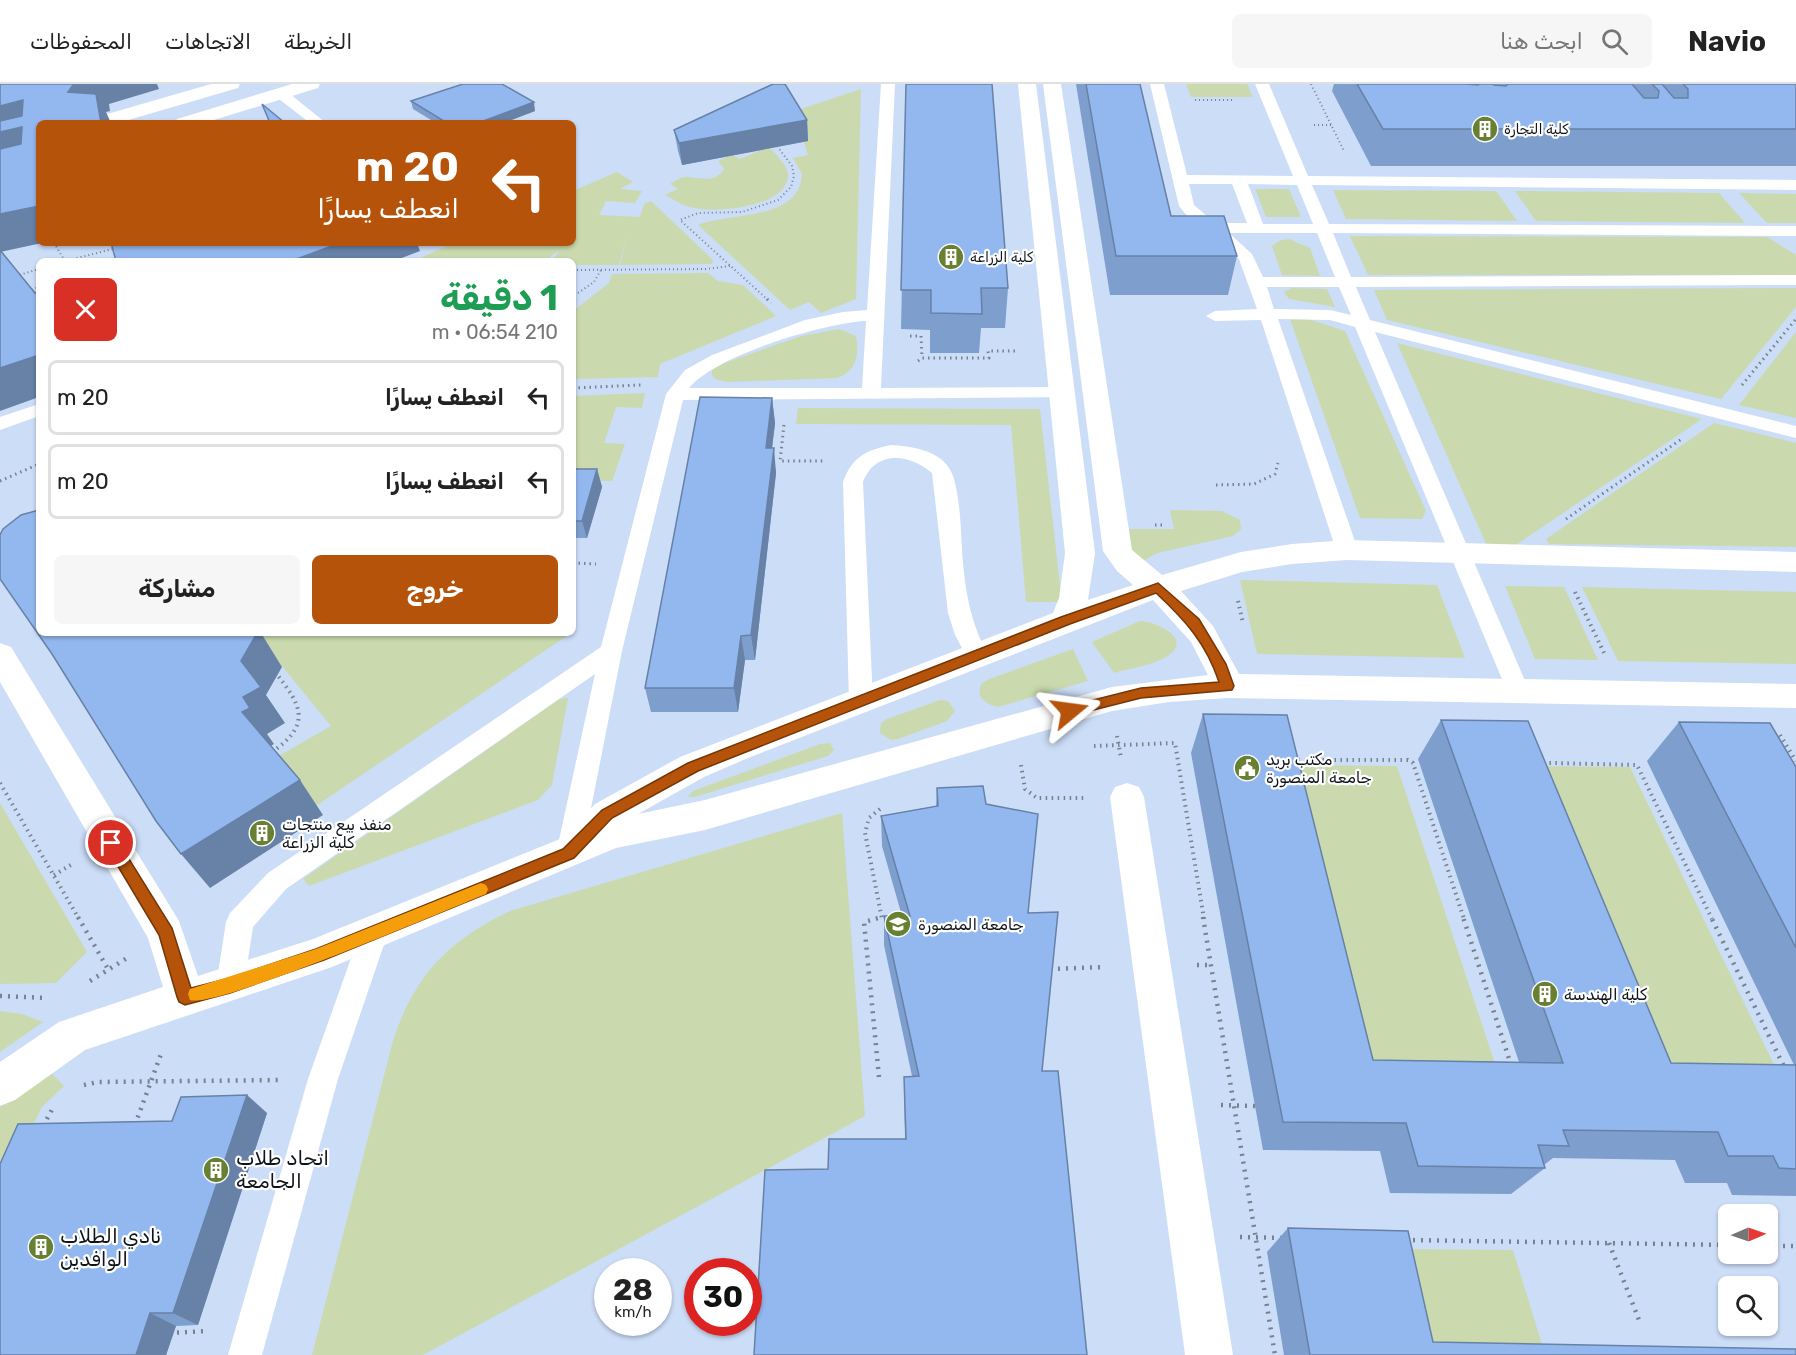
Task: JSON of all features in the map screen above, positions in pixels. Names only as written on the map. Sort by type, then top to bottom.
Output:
[{"type":"street","points":[[105,120],[185,90],[231,84]]},
{"type":"street","points":[[194,120],[311,84]]},
{"type":"street","points":[[1027,84],[1080,553],[1074,598],[1066,620]]},
{"type":"street","points":[[1052,84],[1118,550],[1133,571],[1158,587],[1194,622],[1216,656],[1228,686]]},
{"type":"street","points":[[1061,391],[1079,405],[1095,392]]},
{"type":"street","points":[[568,854],[607,814],[650,789],[736,749],[1066,620],[1158,587],[1241,562],[1293,554],[1347,550],[1796,562]]},
{"type":"street","points":[[0,655],[166,933],[185,997]]},
{"type":"street","points":[[0,1086],[74,1035],[185,997],[230,986],[374,933],[612,834],[705,815],[1112,699],[1179,689],[1228,686],[1796,696]]},
{"type":"street","points":[[1127,797],[1209,1355]]},
{"type":"lane","points":[[871,394],[888,84]]},
{"type":"lane","points":[[1159,92],[1187,206],[1243,253],[1257,282],[1347,550]]},
{"type":"lane","points":[[1265,92],[1517,690]]},
{"type":"lane","points":[[280,93],[315,120]]},
{"type":"lane","points":[[1180,179],[1796,185]]},
{"type":"lane","points":[[1238,179],[1257,228]]},
{"type":"lane","points":[[1211,228],[1788,231],[1796,242]]},
{"type":"lane","points":[[1257,282],[1796,279]]},
{"type":"lane","points":[[1215,316],[1314,313],[1796,432]]},
{"type":"lane","points":[[568,854],[611,651],[678,389],[703,366],[799,328],[826,320],[875,315]]},
{"type":"lane","points":[[678,389],[764,394],[1061,391]]},
{"type":"lane","points":[[0,424],[36,412]]},
{"type":"lane","points":[[861,701],[853,482],[855,472],[863,461],[889,452],[905,452],[933,461],[941,470],[960,618],[966,637],[977,655]]},
{"type":"lane","points":[[230,986],[240,922],[277,881],[611,651]]},
{"type":"lane","points":[[249,1342],[323,1079],[374,933]]},
{"type":"path","points":[[1311,84],[1359,181]]},
{"type":"path","points":[[1159,92],[1265,92]]},
{"type":"path","points":[[777,146],[792,166],[794,176],[791,187],[778,200],[742,212],[698,213],[680,220],[799,328]]},
{"type":"path","points":[[77,258],[119,248]]},
{"type":"path","points":[[576,270],[706,269],[730,266]]},
{"type":"path","points":[[15,277],[36,270]]},
{"type":"path","points":[[578,293],[594,282],[601,270]]},
{"type":"path","points":[[27,291],[36,288]]},
{"type":"path","points":[[1514,555],[1720,412],[1796,319]]},
{"type":"path","points":[[576,388],[678,389]]},
{"type":"path","points":[[764,394],[762,410],[786,410],[780,460],[863,461]]},
{"type":"path","points":[[1216,485],[1263,482],[1275,474],[1278,463]]},
{"type":"path","points":[[0,481],[36,466]]},
{"type":"path","points":[[1557,556],[1623,692]]},
{"type":"path","points":[[1238,600],[1246,634]]},
{"type":"path","points":[[263,758],[288,739],[297,728],[300,717],[300,706],[295,697],[273,670]]},
{"type":"path","points":[[1086,747],[1176,743],[1275,1355]]},
{"type":"path","points":[[1277,760],[1407,760],[1413,764],[1512,1068],[1512,1073],[1507,1076],[1433,1076],[1357,1075],[1351,1070],[1277,760]]},
{"type":"path","points":[[1009,765],[1020,761]]},
{"type":"path","points":[[1507,763],[1631,763],[1637,765],[1790,1081],[1787,1085],[1720,1085],[1641,1085],[1634,1080],[1507,763]]},
{"type":"path","points":[[0,783],[108,969]]},
{"type":"path","points":[[879,1077],[864,922],[882,919],[865,833],[869,818],[882,807]]},
{"type":"path","points":[[54,875],[111,843]]},
{"type":"path","points":[[1433,1076],[1435,1084]]},
{"type":"path","points":[[76,1088],[98,1082],[323,1079]]},
{"type":"path","points":[[1720,1085],[1724,1095]]},
{"type":"path","points":[[135,1126],[145,1096]]},
{"type":"path","points":[[39,1134],[49,1113],[61,1099]]},
{"type":"path","points":[[124,1126],[146,1126]]},
{"type":"path","points":[[1192,1236],[1286,1238]]},
{"type":"path","points":[[1394,1240],[1718,1245]]},
{"type":"path","points":[[1610,1243],[1639,1320]]},
{"type":"path","points":[[1778,1246],[1796,1246]]},
{"type":"path","points":[[162,1333],[249,1342]]},
{"type":"shaded area","name":"جامعة المنصورة","points":[[0,84],[1796,84],[1796,1355],[0,1355]]},
{"type":"green space","points":[[1186,84],[1247,84],[1253,97],[1191,97]]},
{"type":"green space","points":[[861,89],[856,299],[821,313],[809,302],[790,310],[698,225],[760,213],[776,208],[789,200],[798,189],[802,174],[793,158],[808,155],[798,124],[798,110]]},
{"type":"green space","points":[[769,147],[783,163],[788,174],[785,185],[776,194],[763,201],[748,206],[715,210],[683,205],[665,195],[678,189],[670,184],[679,179],[686,177],[703,179],[717,176],[724,169],[718,161],[732,155],[740,159]]},
{"type":"green space","points":[[617,172],[633,182],[620,189],[642,191],[635,203],[606,201],[599,215],[640,217],[644,204],[651,201],[713,260],[712,264],[620,265],[627,234],[619,265],[576,265],[576,258],[554,258],[560,250],[551,258],[420,258],[447,246],[576,246],[576,190]]},
{"type":"green space","points":[[1255,189],[1289,189],[1301,217],[1266,217]]},
{"type":"green space","points":[[1333,190],[1496,191],[1517,221],[1346,219]]},
{"type":"green space","points":[[1515,191],[1719,193],[1745,223],[1536,221]]},
{"type":"green space","points":[[1739,193],[1796,194],[1796,223],[1767,223]]},
{"type":"green space","points":[[1350,236],[1767,237],[1796,255],[1796,275],[1368,275]]},
{"type":"green space","points":[[1289,239],[1310,248],[1320,276],[1282,275],[1272,246],[1281,240]]},
{"type":"green space","points":[[708,273],[718,281],[743,285],[776,316],[660,364],[658,377],[576,379],[576,309],[609,283],[612,274]]},
{"type":"green space","points":[[1292,288],[1327,289],[1335,307],[1289,299],[1284,292]]},
{"type":"green space","points":[[1796,288],[1796,307],[1721,399],[1387,320],[1374,290]]},
{"type":"green space","points":[[1305,318],[1345,331],[1426,511],[1422,519],[1360,518],[1290,319]]},
{"type":"green space","points":[[839,329],[856,336],[857,356],[849,371],[837,378],[727,382],[715,379],[712,375],[712,370],[722,364],[801,336]]},
{"type":"green space","points":[[1796,332],[1796,418],[1739,405]]},
{"type":"green space","points":[[1397,343],[1702,419],[1516,545],[1487,546]]},
{"type":"green space","points":[[645,393],[642,408],[616,407],[604,443],[625,444],[612,481],[576,481],[576,396]]},
{"type":"green space","points":[[798,408],[1040,409],[1062,602],[1026,602],[1011,425],[796,424]]},
{"type":"green space","points":[[1714,423],[1796,443],[1796,547],[1549,544],[1546,539]]},
{"type":"green space","points":[[1170,510],[1222,511],[1240,520],[1241,529],[1233,536],[1157,553],[1143,561],[1135,562],[1124,529],[1174,529]]},
{"type":"green space","points":[[1240,580],[1437,585],[1465,658],[1257,654]]},
{"type":"green space","points":[[1505,586],[1564,587],[1598,660],[1535,659]]},
{"type":"green space","points":[[1582,587],[1796,592],[1796,664],[1618,661]]},
{"type":"green space","points":[[1140,621],[1155,624],[1170,632],[1177,643],[1175,649],[1168,656],[1156,662],[1114,673],[1092,642]]},
{"type":"green space","points":[[257,636],[567,636],[316,806],[162,823],[331,726]]},
{"type":"green space","points":[[1073,649],[1088,681],[998,707],[989,704],[981,697],[981,684],[989,679]]},
{"type":"green space","points":[[568,698],[552,785],[538,800],[309,886],[303,879],[559,699]]},
{"type":"green space","points":[[940,700],[948,701],[955,711],[947,721],[898,739],[891,740],[880,733],[881,723],[887,719]]},
{"type":"green space","points":[[830,743],[834,750],[828,756],[695,797],[688,797],[693,791],[820,744]]},
{"type":"green space","points":[[1281,765],[1397,766],[1495,1064],[1355,1063]]},
{"type":"green space","points":[[1513,766],[1630,767],[1780,1077],[1639,1077]]},
{"type":"green space","points":[[0,803],[87,952],[56,983],[0,984]]},
{"type":"green space","points":[[842,813],[865,1116],[602,1258],[594,1258],[594,1263],[423,1355],[312,1355],[393,1041],[402,1018],[412,997],[436,962],[469,934],[510,911]]},
{"type":"green space","points":[[0,1011],[22,1014],[43,1022],[0,1052]]},
{"type":"green space","points":[[49,1071],[64,1086],[42,1107],[0,1194],[0,1107]]},
{"type":"green space","points":[[1409,1249],[1513,1250],[1544,1351],[1434,1349]]},
{"type":"building","points":[[0,84],[78,84],[73,85],[68,92],[96,94],[100,120],[36,120],[36,207],[0,214],[0,149],[21,144],[22,127],[0,132],[0,121],[22,116],[23,100],[0,106]]},
{"type":"building","points":[[463,84],[502,84],[534,102],[486,120],[442,120],[411,101]]},
{"type":"building","points":[[773,84],[785,84],[807,120],[679,143],[674,130]]},
{"type":"building","name":"كلية الزراعة","points":[[906,84],[992,84],[1008,288],[981,288],[982,314],[931,313],[931,290],[901,290]]},
{"type":"building","points":[[1086,84],[1140,84],[1171,216],[1224,216],[1237,256],[1116,256]]},
{"type":"building","points":[[1357,84],[1493,84],[1506,86],[1508,84],[1632,84],[1644,98],[1658,98],[1659,91],[1652,84],[1662,84],[1674,98],[1688,98],[1688,89],[1683,84],[1796,84],[1796,129],[1383,129]]},
{"type":"building","points":[[262,104],[281,120],[269,120]]},
{"type":"building","points":[[112,246],[332,246],[299,258],[115,258]]},
{"type":"building","points":[[0,250],[36,292],[36,356],[0,368]]},
{"type":"building","points":[[700,397],[772,398],[766,448],[774,448],[751,635],[741,636],[734,688],[645,688]]},
{"type":"building","points":[[576,469],[597,469],[582,521],[576,521]]},
{"type":"building","points":[[36,511],[36,631],[0,579],[0,535],[3,529],[21,515]]},
{"type":"building","points":[[40,636],[255,636],[241,661],[261,687],[243,697],[250,708],[242,712],[300,780],[181,854],[156,821]]},
{"type":"building","name":"كلية الهندسة","points":[[1203,714],[1287,715],[1373,1060],[1563,1063],[1441,720],[1528,721],[1671,1063],[1796,1065],[1796,1169],[1779,1168],[1773,1156],[1728,1156],[1718,1132],[1563,1130],[1569,1146],[1538,1145],[1545,1168],[1418,1166],[1406,1123],[1283,1122]]},
{"type":"building","points":[[1679,722],[1770,723],[1796,767],[1796,948]]},
{"type":"building","points":[[983,786],[986,804],[1038,814],[1028,913],[1058,912],[1042,1071],[1058,1071],[1087,1355],[754,1355],[755,1336],[762,1336],[762,1258],[760,1258],[765,1170],[828,1169],[829,1139],[906,1139],[904,1077],[919,1076],[884,916],[910,916],[881,816],[938,806],[937,788]]},
{"type":"building","points":[[247,1095],[173,1313],[150,1313],[136,1355],[0,1355],[0,1164],[18,1124],[172,1121],[181,1097]]},
{"type":"building","points":[[1288,1228],[1408,1231],[1433,1342],[1796,1349],[1796,1355],[1310,1355]]},
{"type":"slow traffic","points":[[196,994],[230,986],[318,955],[481,889]]},
{"type":"place","name":"كلية التجارة","points":[[1485,129]]},
{"type":"place","name":"كلية الزراعة","points":[[951,257]]},
{"type":"place","name":"مكتب بريد جامعة المنصورة","points":[[1247,768]]},
{"type":"place","name":"منفذ بيع منتجات كلية الزراعة","points":[[262,833]]},
{"type":"place","name":"جامعة المنصورة","points":[[898,924]]},
{"type":"place","name":"كلية الهندسة","points":[[1545,994]]},
{"type":"place","name":"اتحاد طلاب الجامعة","points":[[216,1170]]},
{"type":"place","name":"نادي الطلاب الوافدين","points":[[41,1247]]},
{"type":"route","points":[[111,843],[166,933],[185,997],[230,986],[318,955],[568,854],[607,814],[693,767],[1066,620],[1158,587],[1194,622],[1220,664],[1228,686],[1141,693],[1070,711]]}]
